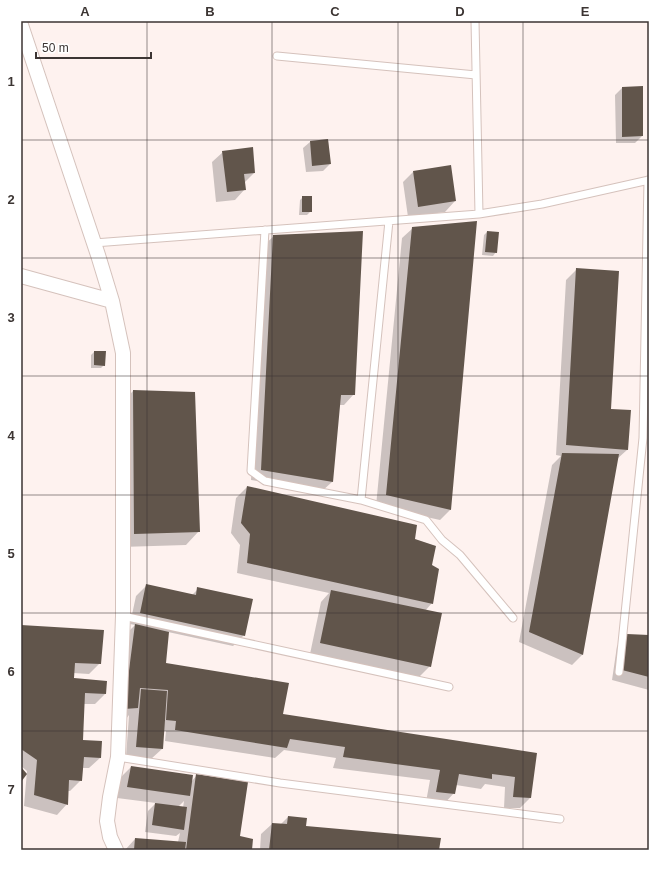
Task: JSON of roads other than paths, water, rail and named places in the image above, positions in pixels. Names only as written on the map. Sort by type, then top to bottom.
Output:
[{"type":"street","points":[[21,26],[94,243],[112,301],[123,353],[123,616],[118,757],[110,797],[108,821],[110,837],[116,850]]},
{"type":"street","points":[[21,276],[112,301]]},
{"type":"lane","points":[[475,21],[479,214]]},
{"type":"lane","points":[[277,56],[476,75]]},
{"type":"lane","points":[[94,243],[479,214],[542,204],[648,180],[643,438],[618,672]]},
{"type":"lane","points":[[361,500],[388,221]]},
{"type":"lane","points":[[265,230],[251,471],[264,481],[361,500],[426,520],[442,540],[460,555],[513,618]]},
{"type":"lane","points":[[123,616],[449,687]]},
{"type":"lane","points":[[118,757],[280,783],[560,819]]}]
